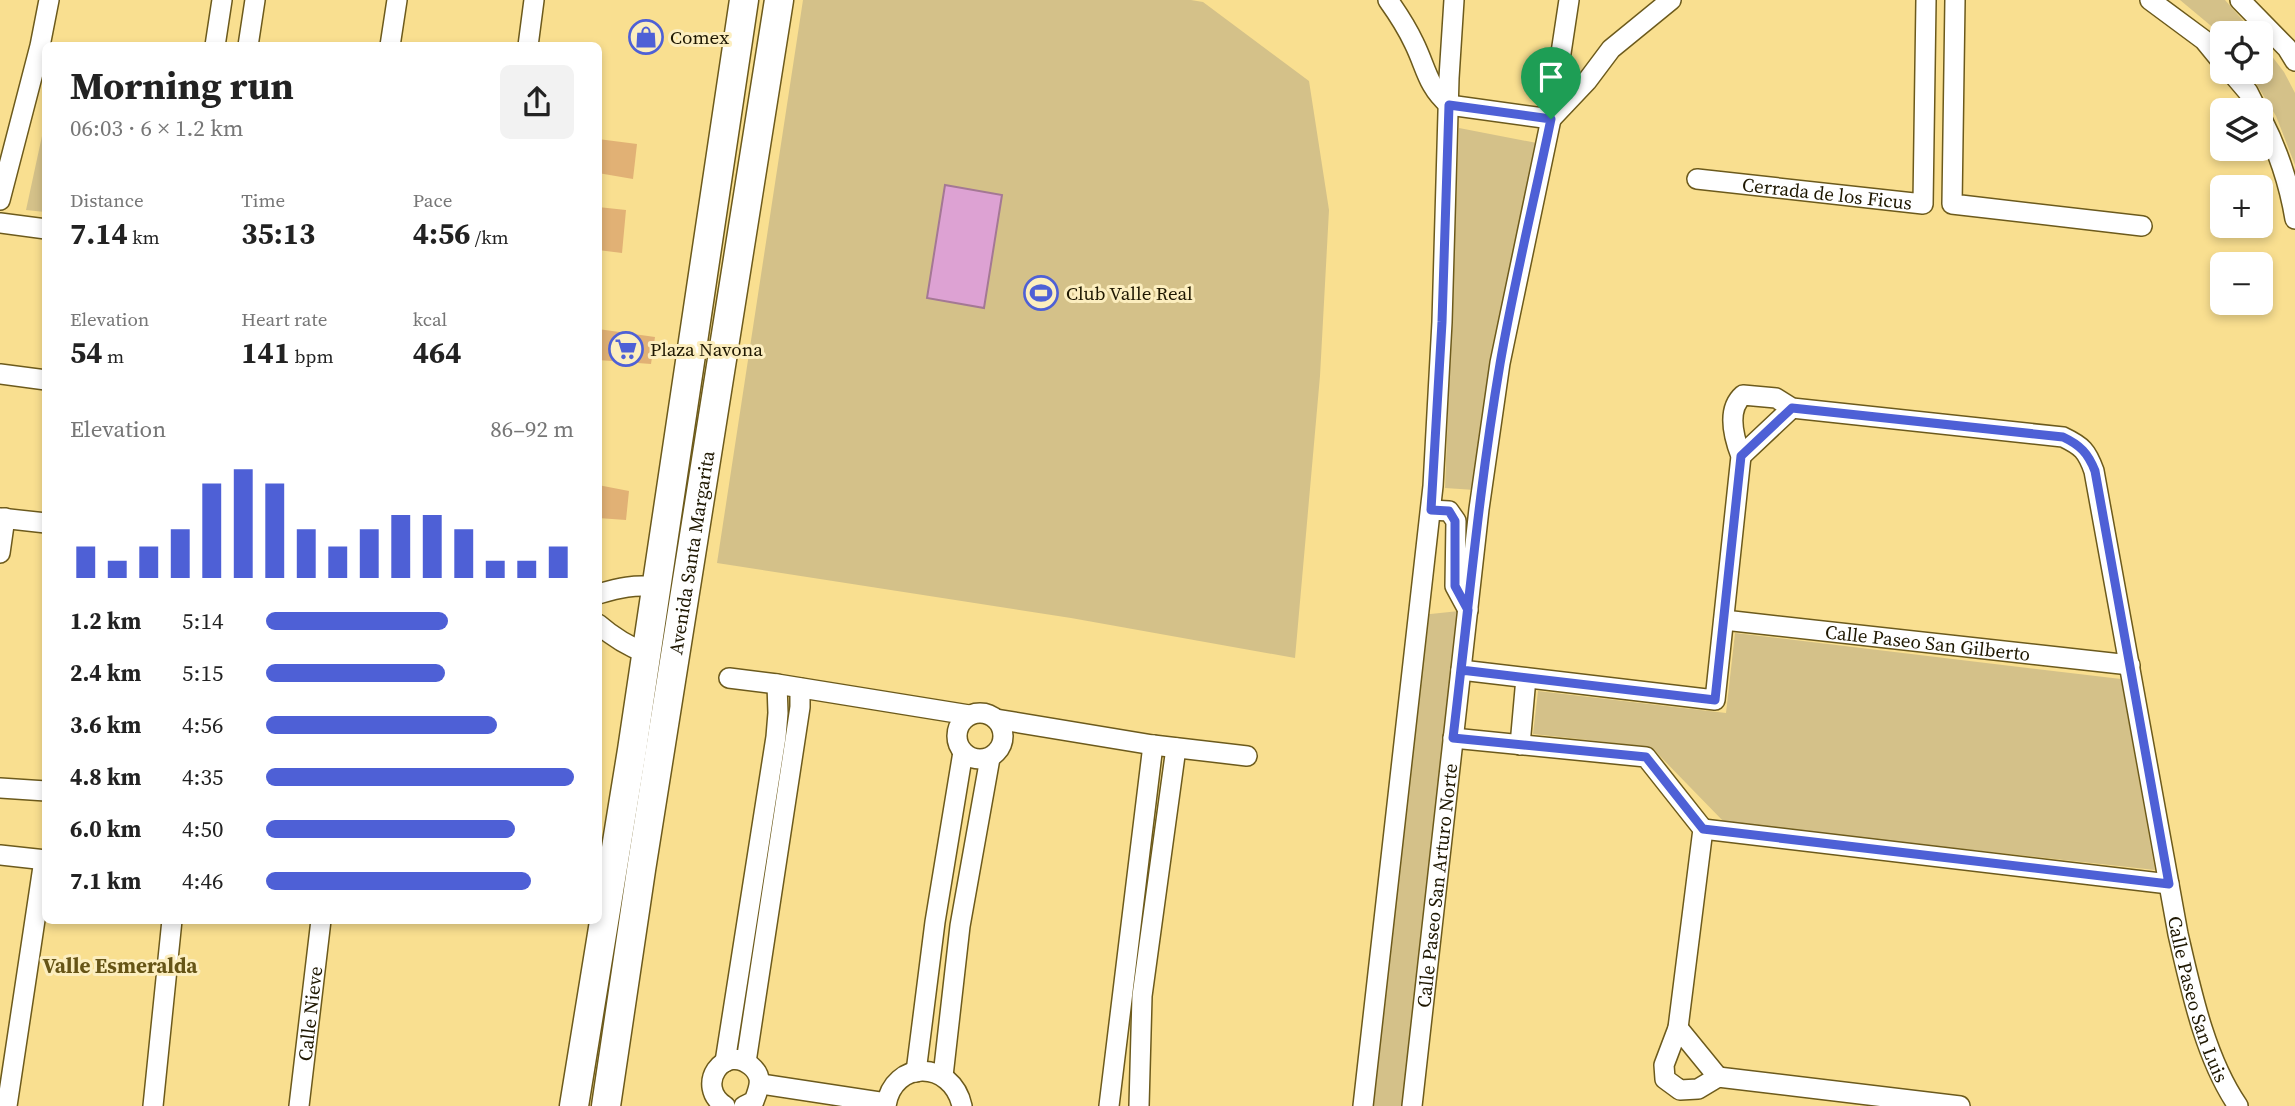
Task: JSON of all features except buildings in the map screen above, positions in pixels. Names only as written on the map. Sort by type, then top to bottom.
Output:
[{"type":"main road","name":"Avenida Santa Margarita","points":[[574,1106],[632,750],[744,0]]},
{"type":"main road","name":"Avenida Santa Margarita","points":[[606,1106],[779,0]]},
{"type":"main road","points":[[764,99],[784,66],[798,0]]},
{"type":"main road","points":[[738,41],[742,49],[738,119],[741,126],[759,130]]},
{"type":"main road","points":[[656,587],[664,591],[675,608],[668,705]]},
{"type":"main road","points":[[632,750],[635,776],[624,857],[625,865],[641,870]]},
{"type":"street","points":[[44,42],[49,0]]},
{"type":"street","points":[[216,42],[222,0]]},
{"type":"street","points":[[249,42],[255,0]]},
{"type":"street","points":[[391,42],[397,0]]},
{"type":"street","points":[[529,42],[534,0]]},
{"type":"street","points":[[1388,0],[1402,19],[1428,80],[1439,97],[1449,105],[1551,119],[1587,81],[1611,49],[1671,0]]},
{"type":"street","points":[[1363,1106],[1431,510],[1442,322],[1454,0]]},
{"type":"street","name":"Calle Paseo San Arturo Norte","points":[[1412,1106],[1480,502],[1500,363],[1551,119],[1569,0]]},
{"type":"street","name":"Cerrada de los Ficus","points":[[1697,179],[1923,204],[1926,0]]},
{"type":"street","points":[[1955,0],[1952,204],[2142,226]]},
{"type":"street","points":[[2150,0],[2210,47]]},
{"type":"street","points":[[2240,0],[2292,50]]},
{"type":"street","points":[[0,200],[42,50]]},
{"type":"street","points":[[2273,142],[2290,192],[2295,219]]},
{"type":"street","points":[[0,223],[42,228]]},
{"type":"street","points":[[0,374],[42,379]]},
{"type":"street","name":"Calle Paseo San Luis","points":[[1461,670],[1715,700],[1741,456],[1733,435],[1735,404],[1742,395],[1776,398],[1792,408],[2063,437],[2089,455],[2095,471],[2178,934],[2200,1019],[2230,1103]]},
{"type":"street","points":[[1741,456],[1792,408]]},
{"type":"street","points":[[1431,510],[1449,511],[1455,521],[1455,586],[1468,610]]},
{"type":"street","points":[[0,553],[2,518],[42,523]]},
{"type":"street","points":[[602,593],[619,587],[656,587]]},
{"type":"street","name":"Calle Paseo San Gilberto","points":[[1724,620],[2130,665]]},
{"type":"street","points":[[602,627],[627,646],[646,653]]},
{"type":"street","points":[[729,678],[970,715],[988,714],[996,719],[1153,745],[1247,756]]},
{"type":"street","points":[[1520,745],[1526,678]]},
{"type":"street","points":[[746,1062],[778,713],[777,684]]},
{"type":"street","points":[[725,1062],[800,707],[800,688]]},
{"type":"street","points":[[970,715],[961,723],[957,732],[958,743],[963,752],[975,760],[990,758],[999,751],[1004,740],[1003,729],[996,719]]},
{"type":"street","points":[[1453,738],[1646,757],[1703,829],[2169,884]]},
{"type":"street","points":[[1139,1106],[1142,996],[1137,960],[1153,745]]},
{"type":"street","points":[[1109,1106],[1176,748]]},
{"type":"street","points":[[916,1072],[935,922],[963,752]]},
{"type":"street","points":[[943,1076],[960,926],[990,758]]},
{"type":"street","points":[[0,788],[42,791]]},
{"type":"street","points":[[1703,829],[1678,1028],[1664,1065],[1665,1079],[1680,1090],[1698,1089],[1718,1077],[1960,1106]]},
{"type":"street","points":[[0,855],[42,860]]},
{"type":"street","points":[[7,1106],[42,879]]},
{"type":"street","points":[[935,922],[960,926]]},
{"type":"street","points":[[153,1106],[172,924]]},
{"type":"street","name":"Calle Nieve","points":[[299,1106],[320,924]]},
{"type":"street","points":[[1678,1028],[1718,1077]]},
{"type":"street","points":[[720,1105],[713,1092],[712,1080],[716,1069],[725,1062],[739,1060],[757,1071],[761,1084],[754,1101],[744,1106]]},
{"type":"street","points":[[761,1084],[886,1105],[891,1089],[902,1078],[916,1072],[930,1071],[953,1083],[962,1106]]},
{"type":"shaded area","name":"Club Valle Real","points":[[803,0],[1191,0],[1203,2],[1309,81],[1329,210],[1320,376],[1295,658],[1071,618],[717,563]]},
{"type":"shaded area","points":[[2180,0],[2225,0],[2243,21],[2210,21],[2210,25]]},
{"type":"shaded area","points":[[2273,58],[2295,93],[2295,165],[2273,111],[2273,98],[2265,98],[2256,84],[2273,84]]},
{"type":"shaded area","points":[[1459,128],[1537,143],[1475,490],[1445,488]]},
{"type":"shaded area","points":[[42,136],[42,212],[26,210]]},
{"type":"shaded area","points":[[945,185],[1002,195],[984,308],[927,298]]},
{"type":"shaded area","points":[[1459,611],[1403,1106],[1367,1106],[1421,615]]},
{"type":"shaded area","points":[[1735,633],[2121,679],[2155,870],[1725,823],[1651,747],[1533,734],[1538,691],[1726,713]]},
{"type":"place","name":"Comex","points":[[646,37]]},
{"type":"place","name":"Club Valle Real","points":[[1041,293]]},
{"type":"place","name":"Plaza Navona","points":[[626,349]]},
{"type":"district","name":"Valle Esmeralda","points":[[120,965]]},
{"type":"route","points":[[1551,119],[1449,105],[1442,322],[1431,510],[1449,511],[1455,521],[1455,586],[1468,610],[1461,670],[1715,700],[1741,456],[1792,408],[2063,437],[2074,442],[2089,455],[2095,471],[2169,884],[1703,829],[1646,757],[1453,738],[1468,610],[1479,509],[1500,363],[1551,119]]}]
